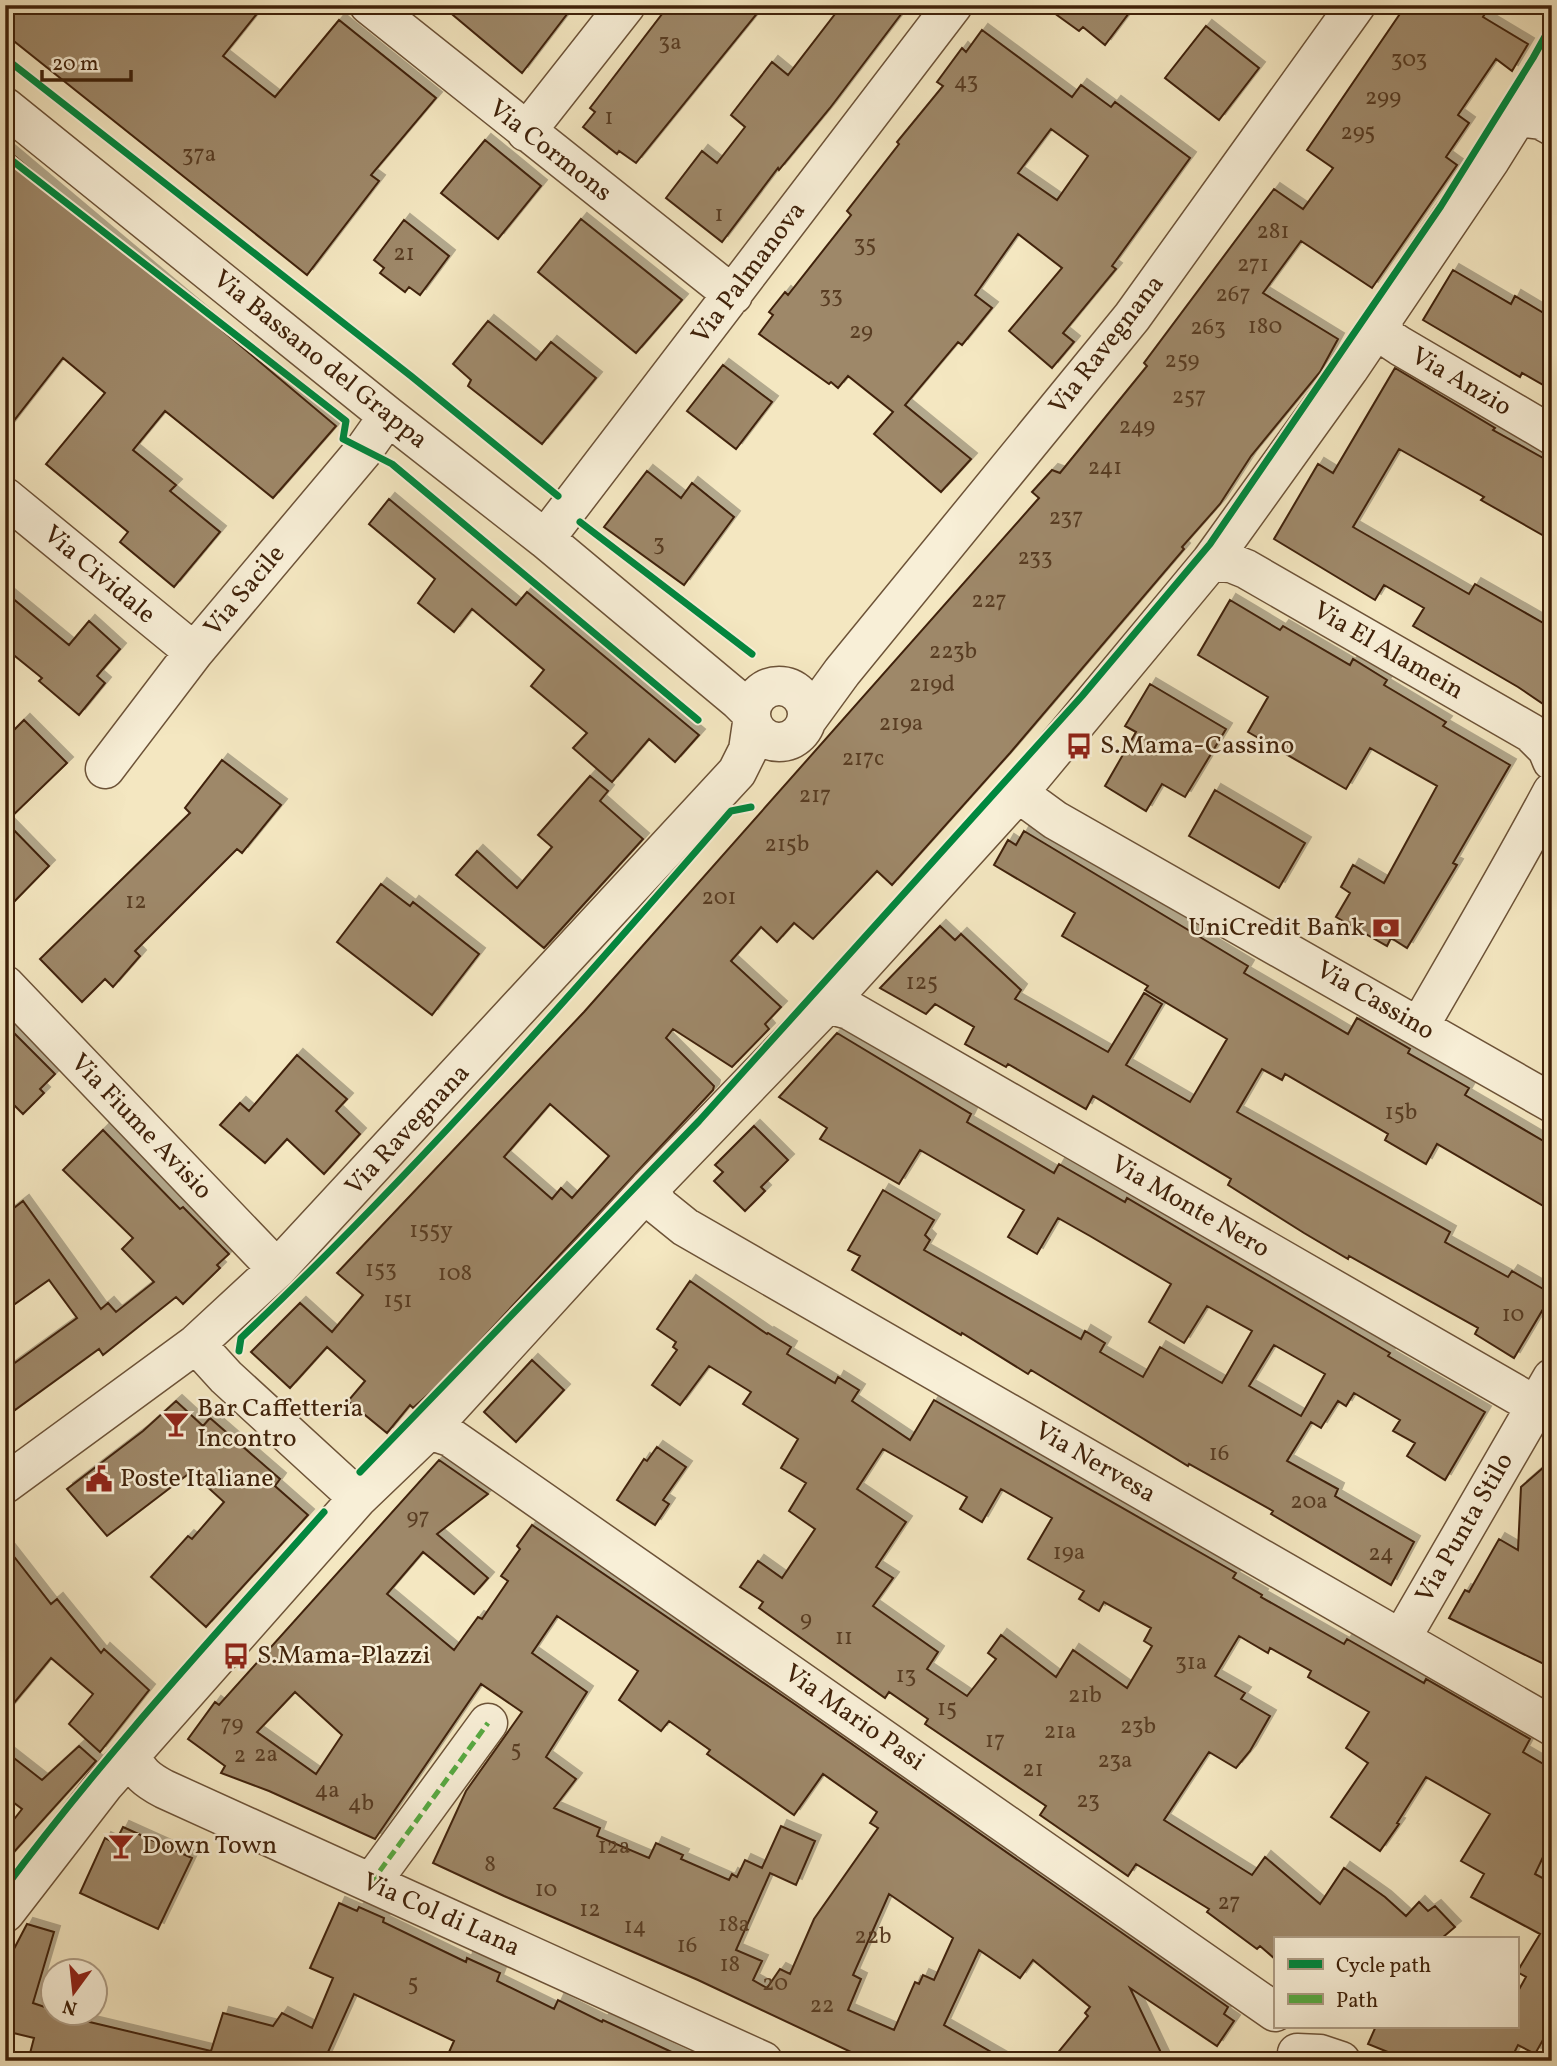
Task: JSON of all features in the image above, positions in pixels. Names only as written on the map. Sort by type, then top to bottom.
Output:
[{"type":"street","name":"Via Cormons","points":[[369,5],[733,295]]},
{"type":"street","points":[[526,132],[626,5]]},
{"type":"street","name":"Via Palmanova","points":[[545,540],[953,5]]},
{"type":"street","name":"Via Ravegnana","points":[[5,1484],[196,1344],[277,1269],[737,772],[776,706],[842,672],[1132,317],[1356,5]]},
{"type":"street","points":[[5,1913],[96,1795],[358,1498],[429,1430],[649,1189],[827,1004],[1020,792],[1211,561],[1383,320],[1535,122],[1552,61]]},
{"type":"street","name":"Via Bassano del Grappa","points":[[5,107],[635,613],[776,706]]},
{"type":"street","name":"Via Anzio","points":[[1383,320],[1385,337],[1552,435]]},
{"type":"street","name":"Via Sacile","points":[[105,769],[194,652],[364,450],[387,415]]},
{"type":"street","name":"Via Cividale","points":[[5,497],[194,652]]},
{"type":"street","name":"Via El Alamein","points":[[1211,561],[1231,563],[1246,569],[1531,733],[1547,749],[1552,761]]},
{"type":"street","name":"Via Cassino","points":[[1020,792],[1055,820],[1552,1103]]},
{"type":"street","points":[[1419,1027],[1516,860],[1552,792]]},
{"type":"street","name":"Via Fiume Avisio","points":[[5,985],[277,1269]]},
{"type":"street","name":"Via Monte Nero","points":[[827,1004],[849,1010],[1547,1399]]},
{"type":"street","name":"Via Nervesa","points":[[649,1189],[659,1206],[685,1227],[1552,1726]]},
{"type":"street","points":[[196,1344],[226,1377],[358,1498]]},
{"type":"street","name":"Via Punta Stilo","points":[[1409,1643],[1406,1635],[1409,1625],[1547,1399]]},
{"type":"street","name":"Via Mario Pasi","points":[[429,1430],[450,1437],[1274,2011]]},
{"type":"street","points":[[371,1883],[488,1723]]},
{"type":"street","name":"Via Col di Lana","points":[[131,1755],[136,1768],[146,1780],[763,2061]]},
{"type":"street","points":[[1291,2047],[1341,2061]]},
{"type":"building","points":[[5,5],[264,5],[223,56],[275,97],[339,20],[436,98],[371,175],[379,181],[307,275],[5,34]]},
{"type":"building","points":[[441,5],[574,5],[522,73]]},
{"type":"building","points":[[669,5],[764,5],[636,163],[619,151],[617,154],[583,127],[595,112],[590,108]]},
{"type":"building","points":[[842,5],[908,5],[830,108],[779,170],[778,168],[722,242],[666,198],[702,151],[717,163],[745,127],[731,115],[772,62],[788,75]]},
{"type":"building","points":[[1043,5],[1135,5],[1105,45],[1083,27],[1079,31]]},
{"type":"building","points":[[1406,5],[1490,5],[1483,17],[1528,44],[1512,71],[1496,59],[1458,115],[1469,123],[1446,157],[1457,165],[1372,288],[1301,241],[1263,293],[1338,339],[1320,372],[1251,456],[1220,504],[1182,547],[1184,549],[1010,753],[892,885],[877,871],[813,939],[794,923],[777,942],[761,927],[731,961],[781,1007],[765,1024],[769,1029],[732,1067],[673,1029],[666,1038],[714,1086],[713,1090],[440,1384],[413,1408],[410,1405],[387,1433],[348,1401],[365,1381],[327,1347],[290,1388],[251,1352],[300,1303],[332,1332],[363,1295],[337,1273],[584,1012],[1039,498],[1032,492],[1052,470],[1060,473],[1147,366],[1144,363],[1274,189],[1303,209],[1333,168],[1307,150]],"holes":[[[550,1104],[609,1156],[572,1198],[561,1188],[552,1199],[504,1157]]]},
{"type":"building","points":[[1206,26],[1259,68],[1219,120],[1165,78]]},
{"type":"building","points":[[982,30],[1072,97],[1081,85],[1111,107],[1115,102],[1190,158],[1112,266],[1116,269],[1063,333],[1074,342],[1052,368],[1009,331],[1062,268],[1018,234],[975,295],[992,308],[962,345],[958,342],[905,405],[971,459],[941,492],[874,434],[893,412],[848,376],[838,388],[831,382],[829,384],[759,334],[773,315],[769,312],[785,292],[788,295],[851,215],[847,211],[899,144],[897,142],[943,86],[937,82],[962,48],[966,52]],"holes":[[[1051,129],[1088,156],[1057,200],[1018,173]]]},
{"type":"building","points":[[485,140],[541,186],[498,239],[441,193]]},
{"type":"building","points":[[5,148],[336,426],[273,498],[165,411],[133,450],[176,485],[170,491],[220,532],[174,587],[120,542],[128,532],[46,464],[105,393],[63,358],[5,432]]},
{"type":"building","points":[[581,219],[682,300],[636,353],[538,272]]},
{"type":"building","points":[[404,220],[449,256],[420,295],[409,287],[405,292],[380,273],[384,268],[374,260]]},
{"type":"building","points":[[1453,270],[1511,304],[1515,296],[1552,318],[1552,390],[1522,373],[1520,377],[1423,320]]},
{"type":"building","points":[[488,321],[536,360],[551,342],[596,378],[542,444],[468,386],[471,380],[453,364]]},
{"type":"building","points":[[723,365],[772,402],[736,449],[687,411]]},
{"type":"building","points":[[1395,368],[1495,428],[1493,430],[1552,463],[1552,522],[1544,536],[1481,500],[1484,497],[1399,449],[1353,527],[1469,594],[1475,584],[1552,628],[1552,710],[1413,626],[1424,608],[1384,585],[1375,600],[1274,539],[1318,464],[1333,473]]},
{"type":"building","points":[[647,471],[681,498],[692,483],[734,517],[684,585],[604,527]]},
{"type":"building","points":[[389,499],[516,605],[527,592],[699,735],[675,762],[649,739],[612,782],[573,748],[587,733],[531,686],[544,670],[472,609],[454,632],[418,603],[435,579],[369,524]]},
{"type":"building","points":[[5,592],[69,645],[89,621],[120,649],[97,676],[105,683],[79,715],[39,681],[42,678],[5,648]]},
{"type":"building","points":[[1230,600],[1280,630],[1283,626],[1350,665],[1353,659],[1387,680],[1384,685],[1446,722],[1443,726],[1510,765],[1453,863],[1457,865],[1407,948],[1391,938],[1387,946],[1336,917],[1350,893],[1341,887],[1353,865],[1384,883],[1437,786],[1370,748],[1346,789],[1248,732],[1268,697],[1198,655]]},
{"type":"building","points":[[1150,684],[1226,729],[1185,797],[1162,784],[1146,811],[1105,786],[1136,732],[1125,726]]},
{"type":"building","points":[[24,720],[67,763],[6,822],[49,866],[5,911],[5,739]]},
{"type":"building","points":[[222,760],[281,805],[242,853],[237,849],[135,951],[140,956],[113,987],[105,979],[82,1002],[40,959],[190,813],[185,808]]},
{"type":"building","points":[[590,776],[608,791],[600,801],[643,839],[544,948],[456,875],[477,851],[517,888],[552,847],[538,835]]},
{"type":"building","points":[[1215,790],[1305,843],[1279,888],[1189,836]]},
{"type":"building","points":[[1024,831],[1248,966],[1244,973],[1348,1034],[1357,1018],[1410,1049],[1408,1053],[1469,1088],[1465,1095],[1552,1146],[1552,1211],[1437,1144],[1426,1164],[1385,1140],[1388,1134],[1285,1074],[1282,1080],[1262,1069],[1237,1112],[1450,1232],[1445,1242],[1508,1277],[1512,1271],[1552,1294],[1514,1358],[1475,1334],[1478,1328],[1304,1233],[1228,1185],[1231,1179],[1093,1096],[1086,1109],[1008,1064],[1006,1067],[965,1044],[974,1027],[935,1004],[926,1014],[880,988],[940,926],[955,940],[961,934],[1021,990],[1015,999],[1108,1052],[1144,993],[1162,1004],[1126,1065],[1190,1102],[1227,1039],[1145,990],[1148,986],[1062,936],[1075,913],[994,865],[1008,840],[1016,845]]},
{"type":"building","points":[[381,884],[410,906],[413,902],[479,954],[432,1015],[337,942]]},
{"type":"building","points":[[5,1024],[55,1074],[40,1089],[44,1093],[23,1114],[5,1096]]},
{"type":"building","points":[[837,1033],[971,1114],[967,1122],[1054,1173],[1059,1164],[1125,1202],[1127,1198],[1485,1412],[1445,1480],[1407,1456],[1415,1443],[1393,1431],[1400,1420],[1354,1393],[1346,1406],[1338,1401],[1321,1428],[1311,1422],[1287,1461],[1338,1489],[1335,1496],[1414,1542],[1391,1585],[1271,1514],[1273,1511],[1189,1464],[1188,1466],[1031,1370],[1028,1374],[852,1270],[860,1256],[848,1250],[883,1190],[934,1220],[925,1235],[930,1240],[924,1250],[1081,1339],[1085,1331],[1105,1343],[1100,1352],[1143,1377],[1160,1347],[1222,1383],[1252,1331],[1207,1306],[1184,1343],[1149,1322],[1171,1284],[1058,1218],[1037,1254],[1008,1237],[1024,1210],[920,1150],[899,1184],[820,1139],[827,1128],[779,1097]],"holes":[[[1274,1345],[1325,1374],[1301,1416],[1249,1386]]]},
{"type":"building","points":[[297,1055],[347,1099],[336,1111],[360,1134],[324,1174],[287,1139],[265,1163],[220,1125],[240,1103],[249,1111]]},
{"type":"building","points":[[754,1126],[788,1160],[761,1187],[765,1191],[745,1211],[714,1181],[723,1172],[715,1165]]},
{"type":"building","points":[[103,1130],[180,1209],[183,1207],[229,1254],[217,1265],[220,1268],[183,1304],[176,1297],[103,1355],[99,1349],[15,1410],[5,1396],[5,1370],[77,1318],[49,1280],[5,1311],[5,1215],[23,1201],[101,1309],[108,1303],[116,1312],[154,1282],[122,1249],[133,1238],[63,1170]]},
{"type":"building","points":[[690,1281],[767,1334],[791,1347],[787,1354],[835,1383],[838,1377],[859,1390],[852,1401],[910,1440],[934,1400],[1236,1573],[1233,1578],[1262,1595],[1261,1597],[1344,1644],[1347,1639],[1424,1683],[1426,1679],[1530,1739],[1523,1752],[1552,1769],[1552,1838],[1535,1874],[1552,1883],[1552,2042],[1544,2038],[1535,2054],[1518,2045],[1510,2061],[1410,2061],[1368,2044],[1375,2028],[1518,2028],[1518,1991],[1526,1977],[1518,1970],[1540,1934],[1471,1897],[1484,1874],[1461,1861],[1490,1814],[1426,1777],[1380,1851],[1331,1817],[1368,1763],[1346,1748],[1369,1712],[1308,1677],[1311,1671],[1270,1648],[1268,1653],[1239,1636],[1215,1676],[1245,1693],[1241,1699],[1270,1716],[1250,1751],[1236,1768],[1209,1752],[1164,1820],[1252,1875],[1265,1857],[1320,1904],[1344,1868],[1385,1897],[1406,1916],[1419,1902],[1428,1911],[1435,1906],[1455,1927],[1443,1937],[1274,1937],[1274,1958],[1260,1946],[1257,1949],[1207,1912],[1209,1909],[1136,1864],[1128,1876],[1040,1815],[1046,1806],[925,1724],[928,1719],[889,1692],[885,1698],[759,1608],[763,1602],[740,1587],[758,1561],[782,1578],[815,1529],[789,1511],[806,1483],[781,1468],[798,1439],[743,1404],[751,1392],[709,1366],[680,1405],[652,1385],[677,1350],[673,1347],[676,1342],[657,1329]],"holes":[[[883,1449],[967,1497],[960,1509],[982,1522],[1001,1489],[1052,1518],[1028,1559],[1084,1591],[1079,1599],[1099,1611],[1104,1602],[1151,1628],[1144,1641],[1152,1646],[1127,1688],[1073,1650],[1056,1677],[1001,1635],[988,1653],[996,1659],[967,1696],[927,1669],[938,1652],[873,1606],[893,1578],[876,1567],[906,1522],[857,1489]]]},
{"type":"building","points":[[532,1360],[564,1390],[516,1442],[484,1412]]},
{"type":"building","points":[[176,1401],[203,1426],[210,1418],[280,1479],[275,1486],[308,1515],[206,1627],[151,1577],[188,1536],[192,1539],[224,1502],[191,1472],[107,1536],[67,1489],[143,1431]]},
{"type":"building","points":[[657,1447],[686,1467],[663,1500],[669,1504],[655,1525],[617,1500],[644,1459],[647,1461]]},
{"type":"building","points":[[439,1460],[488,1494],[437,1534],[488,1578],[474,1594],[423,1552],[387,1594],[454,1650],[478,1617],[482,1619],[508,1581],[501,1576],[520,1549],[517,1546],[532,1525],[796,1705],[1228,2007],[1224,2014],[1234,2021],[1217,2046],[1130,1988],[1165,2061],[1051,2061],[1088,2016],[1085,2013],[1090,2007],[1033,1960],[1020,1978],[979,1950],[944,2025],[1007,2061],[870,2061],[698,1980],[433,1863],[466,1791],[522,1712],[481,1684],[375,1839],[269,1791],[221,1773],[225,1766],[188,1739],[215,1702],[219,1705]],"holes":[[[557,1616],[638,1671],[619,1700],[661,1731],[669,1721],[710,1750],[707,1754],[794,1815],[823,1774],[877,1812],[870,1823],[878,1828],[814,1919],[790,1974],[780,1969],[767,1988],[753,1980],[762,1961],[736,1950],[770,1873],[796,1885],[815,1841],[781,1826],[762,1868],[745,1860],[737,1877],[732,1874],[729,1880],[681,1859],[683,1855],[656,1843],[649,1858],[597,1836],[600,1828],[554,1808],[576,1779],[546,1757],[587,1692],[532,1653]],[[295,1692],[342,1735],[316,1774],[257,1732]],[[889,1894],[953,1938],[934,1980],[923,1975],[919,1984],[915,1982],[894,2030],[848,2010],[861,1979],[853,1975]]]},
{"type":"building","points":[[1552,1460],[1552,1668],[1449,1618],[1465,1590],[1469,1592],[1499,1539],[1518,1550],[1521,1487]]},
{"type":"building","points":[[5,1545],[51,1604],[57,1599],[101,1653],[104,1649],[149,1690],[100,1752],[69,1724],[93,1694],[51,1658],[5,1714]]},
{"type":"building","points":[[79,1746],[96,1761],[5,1862],[5,1831],[22,1809],[5,1796],[5,1751],[42,1780]]},
{"type":"building","points":[[123,1827],[192,1858],[158,1929],[80,1893],[105,1838],[115,1843]]},
{"type":"building","points":[[339,1903],[357,1911],[359,1907],[384,1918],[383,1922],[466,1962],[467,1958],[500,1973],[497,1981],[554,2009],[558,2000],[691,2061],[445,2061],[454,2041],[354,1994],[324,2061],[28,2061],[34,2038],[5,2031],[5,1966],[27,1924],[54,1932],[46,1958],[38,1958],[38,1986],[33,2003],[38,2005],[38,2028],[108,2026],[211,2051],[223,2013],[273,2026],[282,2013],[312,2028],[333,1978],[310,1968]]},
{"type":"marked path","points":[[371,1883],[488,1723]]},
{"type":"cycle path","points":[[360,1472],[699,1121],[1082,696],[1210,544],[1441,206],[1552,24]]},
{"type":"cycle path","points":[[5,58],[411,376],[558,496]]},
{"type":"cycle path","points":[[5,155],[346,421],[343,439],[392,464],[698,720]]},
{"type":"cycle path","points":[[580,522],[752,654]]},
{"type":"cycle path","points":[[239,1351],[241,1338],[369,1212],[431,1146],[553,1014],[731,811],[751,807]]},
{"type":"cycle path","points":[[5,1888],[120,1743],[324,1512]]},
{"type":"place","name":"S.Mama-Cassino","points":[[1079,746]]},
{"type":"place","name":"UniCredit Bank","points":[[1386,928]]},
{"type":"place","name":"Bar Caffetteria Incontro","points":[[176,1424]]},
{"type":"place","name":"Poste Italiane","points":[[99,1479]]},
{"type":"place","name":"S.Mama-Plazzi","points":[[236,1656]]},
{"type":"place","name":"Down Town","points":[[121,1846]]}]
